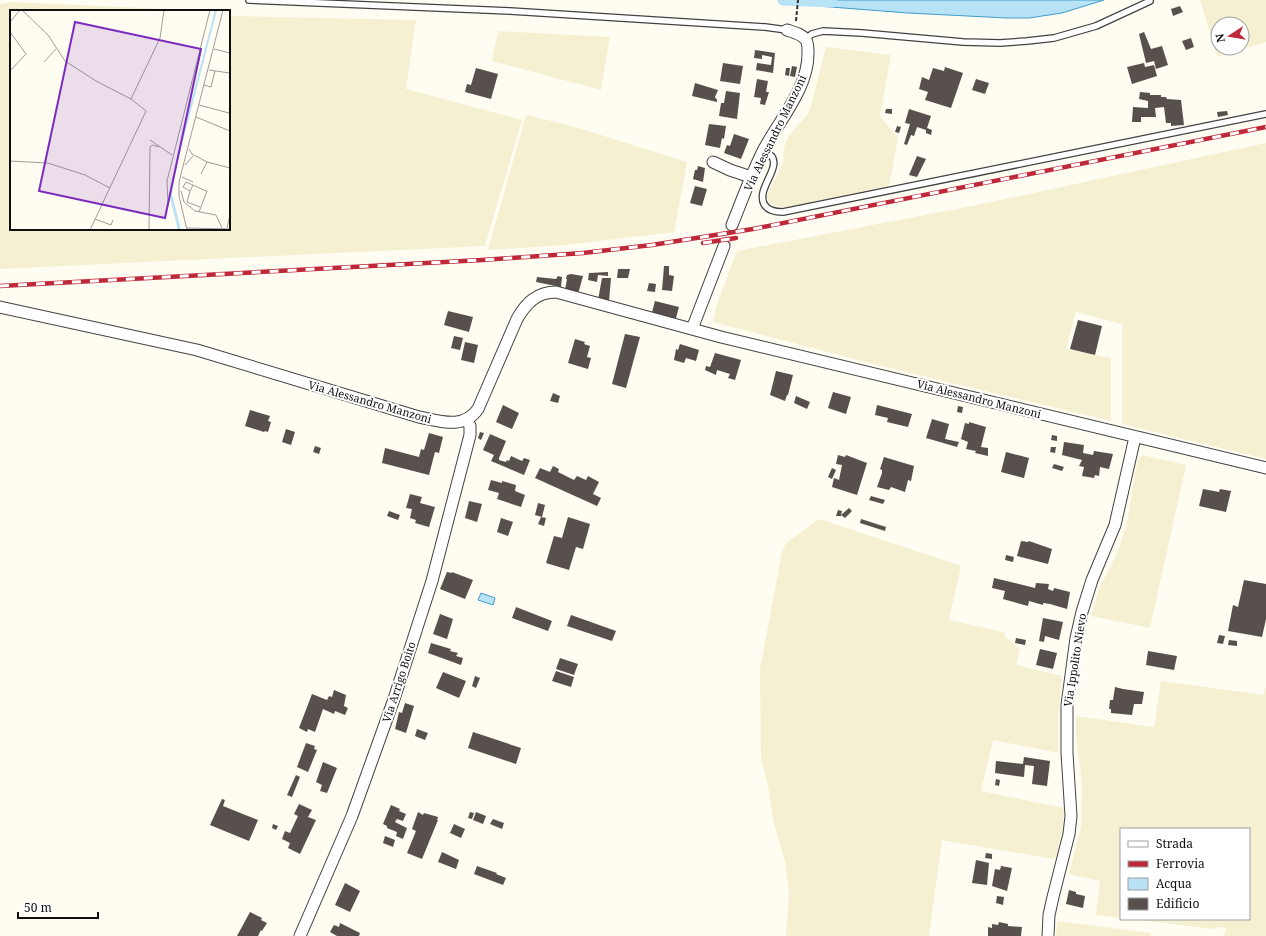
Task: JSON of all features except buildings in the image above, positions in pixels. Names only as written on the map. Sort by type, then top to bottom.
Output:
[{"type":"street","points":[[787,30],[794,32],[805,39]]},
{"type":"street","name":"Via Alessandro Manzoni","points":[[732,225],[751,177],[802,83],[808,57],[808,45],[805,39]]},
{"type":"street","points":[[713,162],[751,177]]},
{"type":"street","points":[[692,329],[724,246]]},
{"type":"street","name":"Via Alessandro Manzoni","points":[[0,307],[197,350],[419,417],[456,423],[467,420],[478,409],[521,312],[532,299],[541,294],[556,292],[692,329],[1266,468]]},
{"type":"street","name":"Via Arrigo Boito","points":[[300,936],[359,797],[410,649],[432,581],[470,435],[470,426],[467,420]]},
{"type":"street","name":"Via Ippolito Nievo","points":[[1048,936],[1052,897],[1069,834],[1071,816],[1067,753],[1067,705],[1076,638],[1092,580],[1115,525],[1135,437]]},
{"type":"lane","points":[[249,0],[510,11],[765,27],[787,30]]},
{"type":"lane","points":[[805,39],[812,34],[823,32],[862,33],[963,42],[1027,42],[1054,38],[1096,26],[1150,1]]},
{"type":"lane","points":[[764,151],[773,159],[773,165],[772,174],[763,190],[761,199],[765,206],[769,209],[783,212],[1266,114]]},
{"type":"path","points":[[796,22],[798,0]]},
{"type":"shaded area","points":[[1200,0],[1266,0],[1266,42],[1250,47],[1250,16],[1210,16],[1210,34]]},
{"type":"shaded area","points":[[13,2],[171,10],[10,10],[10,230],[230,230],[230,16],[416,20],[406,89],[522,120],[485,246],[0,269],[0,4]]},
{"type":"shaded area","points":[[498,31],[610,37],[601,90],[492,61]]},
{"type":"shaded area","points":[[826,47],[891,55],[880,116],[898,138],[889,186],[789,207],[779,207],[771,204],[768,201],[767,196],[783,163],[784,148],[788,137],[807,115],[811,106]]},
{"type":"shaded area","points":[[526,115],[572,126],[687,162],[674,232],[566,245],[488,250]]},
{"type":"shaded area","points":[[1266,143],[1266,459],[1122,424],[1122,324],[1076,312],[1066,349],[1111,358],[1111,421],[885,367],[713,322],[717,304],[737,251],[982,204]]},
{"type":"shaded area","points":[[1142,455],[1186,465],[1150,628],[1091,616],[1099,589],[1117,553],[1127,524],[1138,460]]},
{"type":"shaded area","points":[[819,519],[961,566],[949,620],[1004,632],[1005,637],[1020,648],[1016,665],[1062,676],[1058,720],[1059,753],[993,740],[981,791],[1064,808],[1063,823],[1057,855],[1054,859],[942,840],[929,936],[786,936],[789,892],[785,862],[773,820],[768,785],[761,759],[760,669],[782,552],[786,543]]},
{"type":"shaded area","points":[[1161,681],[1264,695],[1266,688],[1266,936],[1224,936],[1226,928],[1218,927],[1212,929],[1140,920],[1250,920],[1250,828],[1120,828],[1120,918],[1096,915],[1100,881],[1069,874],[1081,827],[1082,784],[1076,736],[1076,716],[1154,727]]},
{"type":"shaded area","points":[[1057,921],[1151,933],[1151,936],[1056,936]]},
{"type":"water","points":[[819,0],[1104,0],[1062,13],[1029,18],[1007,18],[908,13],[818,6]]},
{"type":"water","points":[[481,593],[495,598],[493,605],[478,600]]},
{"type":"waterway","points":[[783,0],[832,2]]},
{"type":"tunnel","points":[[724,246],[732,225]]},
{"type":"railway","points":[[0,286],[482,260],[583,253],[652,245],[753,229],[1266,127]]},
{"type":"railway","points":[[703,243],[736,238]]}]
